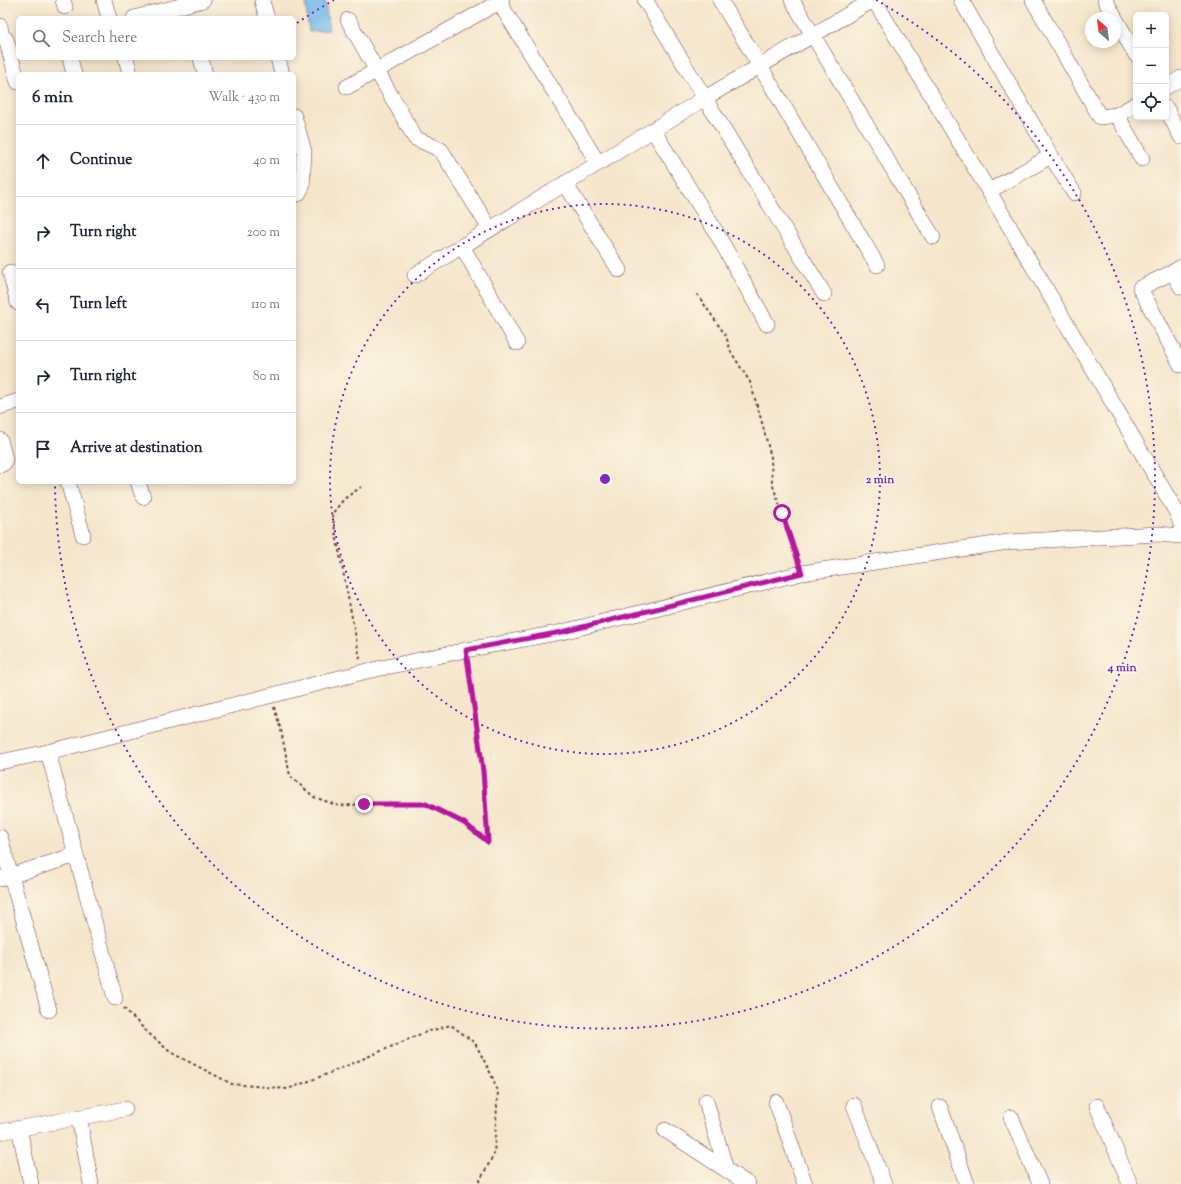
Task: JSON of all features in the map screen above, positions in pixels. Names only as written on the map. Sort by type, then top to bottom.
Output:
[{"type":"street","points":[[104,0],[108,16]]},
{"type":"street","points":[[140,16],[178,3],[203,0]]},
{"type":"street","points":[[645,0],[824,294]]},
{"type":"street","points":[[720,0],[876,265]]},
{"type":"street","points":[[792,0],[933,237]]},
{"type":"street","points":[[415,275],[705,98],[874,0],[989,191],[1178,513],[1181,525]]},
{"type":"street","points":[[960,0],[1074,193]]},
{"type":"street","points":[[1033,0],[1100,117],[1117,115],[1133,106]]},
{"type":"street","points":[[1105,0],[1112,12]]},
{"type":"street","points":[[262,1],[266,16]]},
{"type":"street","points":[[347,87],[495,2],[598,163]]},
{"type":"street","points":[[348,20],[415,138],[441,150],[490,229]]},
{"type":"street","points":[[1121,29],[1133,50]]},
{"type":"street","points":[[4,34],[16,75]]},
{"type":"street","points":[[70,60],[74,72]]},
{"type":"street","points":[[126,60],[130,72]]},
{"type":"street","points":[[202,60],[204,72]]},
{"type":"street","points":[[278,60],[282,72]]},
{"type":"street","points":[[1169,85],[1181,78]]},
{"type":"street","points":[[1169,114],[1181,136]]},
{"type":"street","points":[[1117,115],[1142,159]]},
{"type":"street","points":[[296,123],[304,151],[302,187],[296,195]]},
{"type":"street","points":[[653,130],[716,232],[767,324]]},
{"type":"street","points":[[989,191],[1051,156]]},
{"type":"street","points":[[565,183],[619,270]]},
{"type":"street","points":[[462,246],[517,343]]},
{"type":"street","points":[[1181,287],[1177,270],[1140,288],[1181,365]]},
{"type":"street","points":[[9,273],[16,296]]},
{"type":"street","points":[[0,407],[16,402]]},
{"type":"street","points":[[0,440],[5,458],[4,463],[0,465]]},
{"type":"street","points":[[69,484],[83,535]]},
{"type":"street","points":[[139,484],[142,497]]},
{"type":"street","points":[[0,762],[48,752],[363,672],[466,650],[562,632],[802,573],[1008,542],[1158,534],[1181,536]]},
{"type":"street","points":[[48,752],[114,998]]},
{"type":"street","points":[[0,837],[5,877],[49,1010]]},
{"type":"street","points":[[5,877],[76,855]]},
{"type":"street","points":[[706,1101],[726,1169]]},
{"type":"street","points":[[776,1102],[804,1184]]},
{"type":"street","points":[[854,1105],[884,1184]]},
{"type":"street","points":[[1098,1106],[1130,1184]]},
{"type":"street","points":[[940,1107],[967,1184]]},
{"type":"street","points":[[0,1132],[125,1109]]},
{"type":"street","points":[[1011,1117],[1040,1184]]},
{"type":"street","points":[[78,1118],[91,1184]]},
{"type":"street","points":[[19,1128],[31,1184]]},
{"type":"street","points":[[665,1130],[748,1184]]},
{"type":"path","points":[[698,294],[726,336],[732,352],[750,382],[771,457],[772,483],[802,573]]},
{"type":"path","points":[[361,488],[344,499],[332,514],[363,672]]},
{"type":"path","points":[[271,696],[281,730],[290,776],[314,797],[339,806],[364,804],[426,804],[464,823],[488,842],[483,771],[466,650]]},
{"type":"path","points":[[114,998],[145,1030],[170,1052],[232,1084],[288,1089],[330,1073],[423,1033],[451,1025],[475,1043],[498,1091],[494,1154],[478,1184]]},
{"type":"water","points":[[305,0],[325,0],[329,30],[309,32]]},
{"type":"route","points":[[364,804],[426,804],[464,823],[488,842],[483,771],[466,650],[562,632],[802,573],[782,513]]}]
